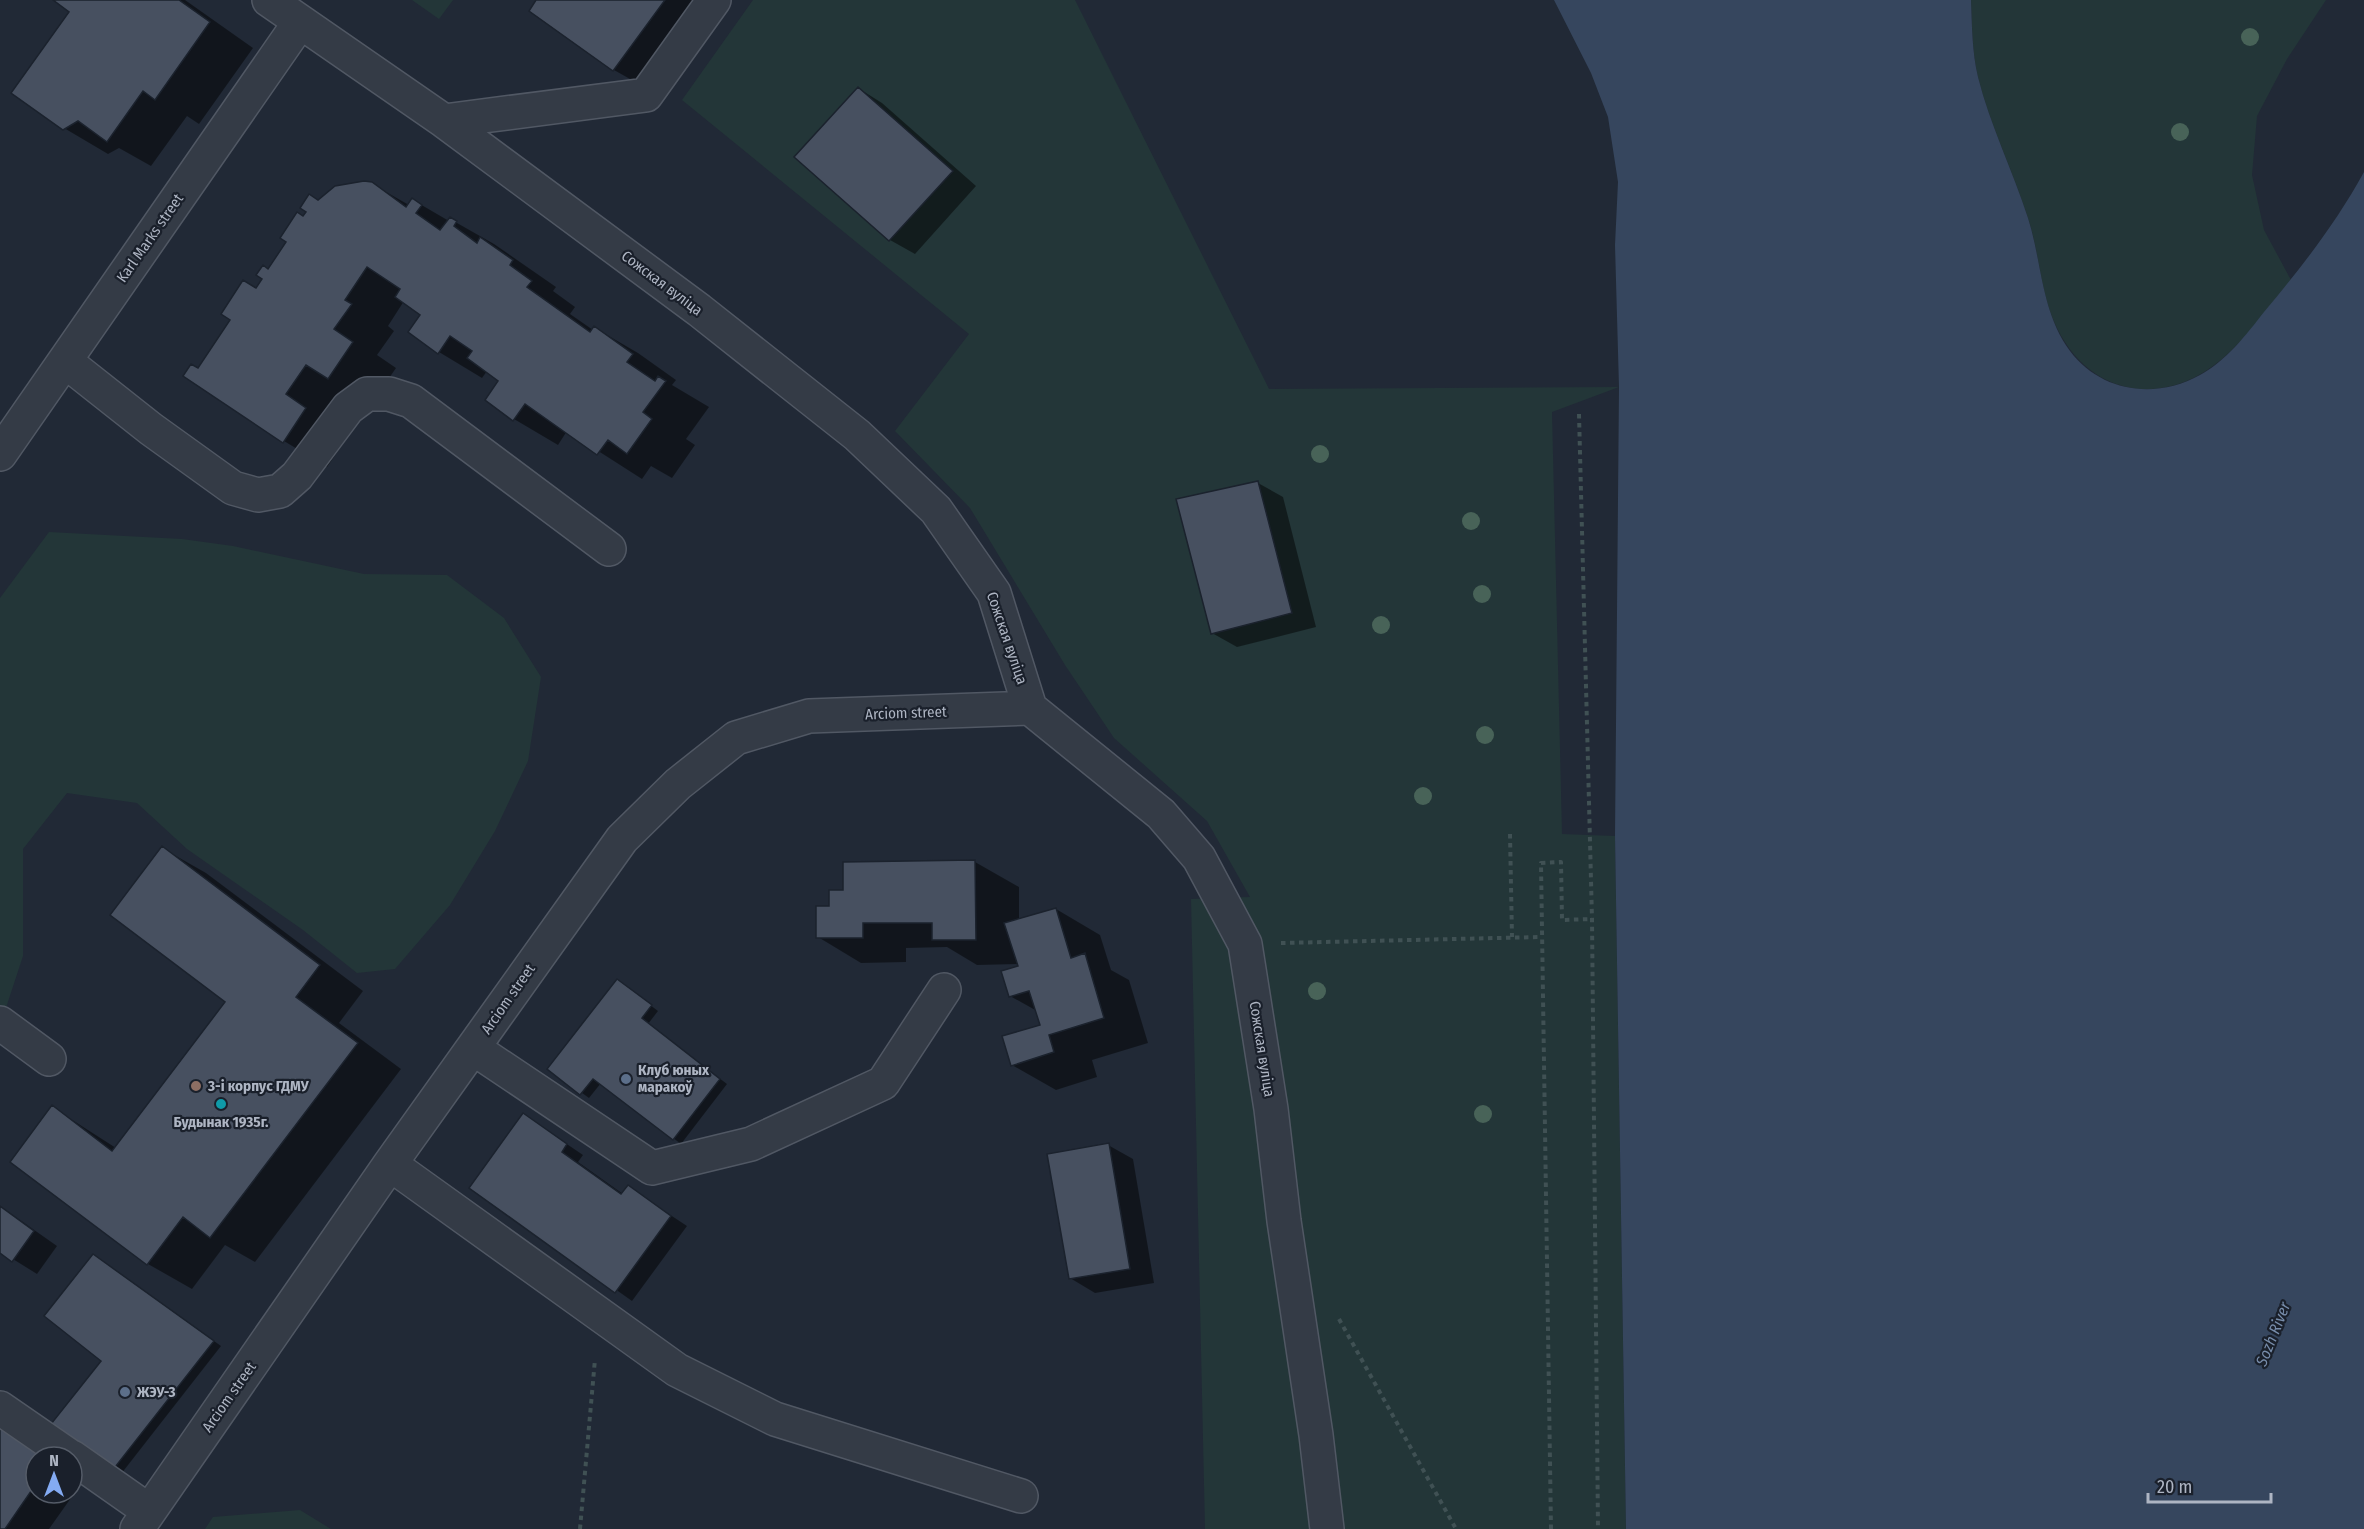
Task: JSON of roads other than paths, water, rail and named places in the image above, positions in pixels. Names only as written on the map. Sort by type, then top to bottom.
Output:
[{"type":"street","name":"Сожская вуліца","points":[[268,0],[444,121],[699,310],[848,428],[936,510],[994,592],[1030,708],[1161,814],[1199,858],[1245,944],[1271,1109],[1284,1221],[1316,1435],[1327,1529]]},
{"type":"street","points":[[444,121],[646,95],[714,0]]},
{"type":"street","name":"Karl Marks street","points":[[0,454],[300,21]]},
{"type":"street","points":[[65,361],[151,429],[233,488],[258,495],[280,490],[297,476],[348,408],[368,394],[389,394],[411,401],[609,549]]},
{"type":"street","name":"Arciom street","points":[[143,1520],[390,1164],[622,839],[678,784],[736,738],[808,716],[1030,708]]},
{"type":"street","points":[[473,1048],[652,1168],[751,1144],[883,1083],[944,990]]},
{"type":"street","points":[[0,1023],[49,1059]]},
{"type":"street","points":[[390,1164],[677,1370],[775,1419],[1021,1496]]},
{"type":"street","points":[[0,1408],[54,1445]]},
{"type":"street","points":[[84,1468],[143,1520]]},
{"type":"water","name":"Sozh River","points":[[1554,0],[1971,0],[1973,48],[1978,77],[2028,218],[2053,320],[2070,351],[2083,365],[2097,376],[2130,388],[2165,388],[2183,383],[2200,375],[2227,355],[2305,262],[2342,209],[2364,172],[2364,1529],[1626,1529],[1615,836],[1619,387],[1615,245],[1618,182],[1608,117],[1591,73]]},
{"type":"place","name":"Клуб юных маракоў","points":[[626,1079]]},
{"type":"place","name":"3-і корпус ГДМУ","points":[[196,1086]]},
{"type":"place","name":"Будынак 1935г.","points":[[221,1104]]},
{"type":"place","name":"ЖЭУ-3","points":[[125,1392]]}]
